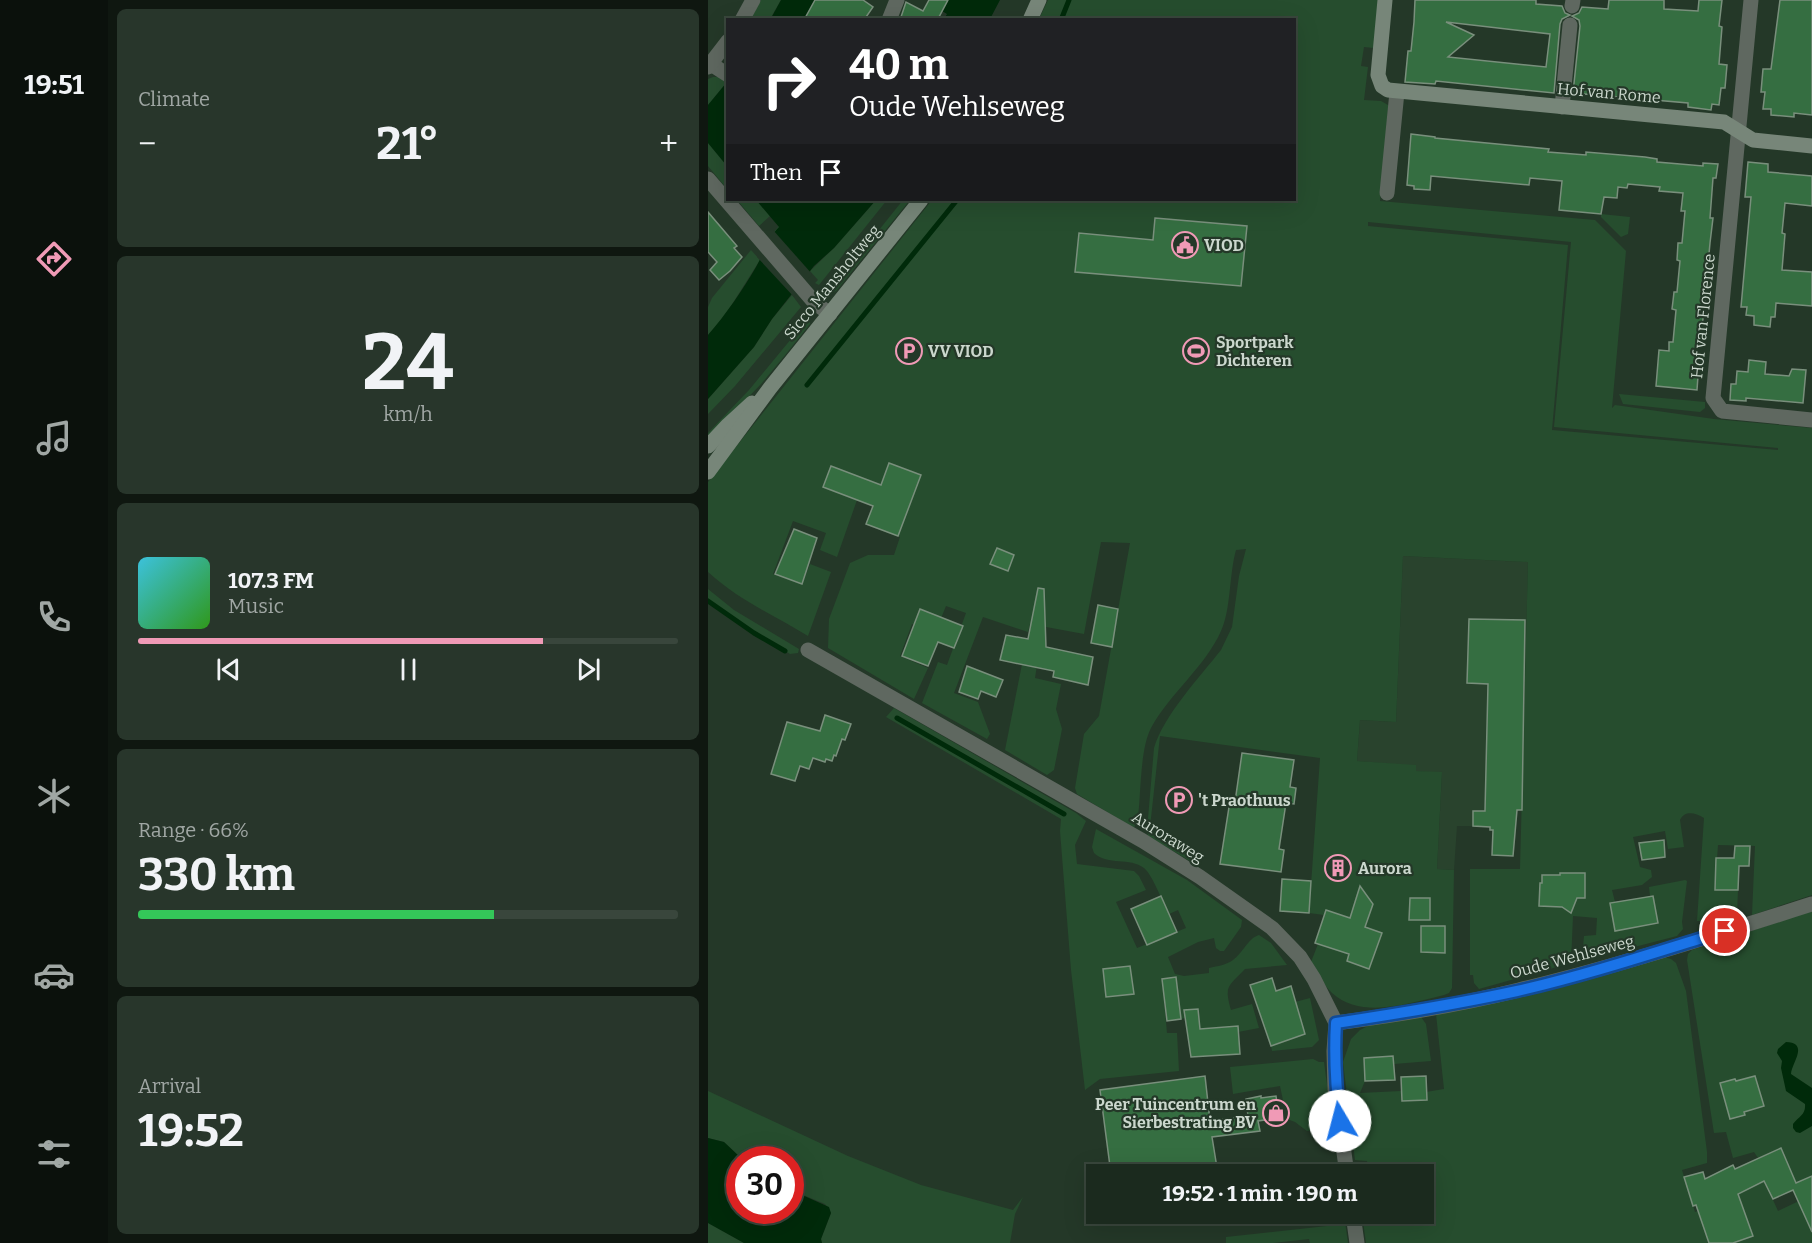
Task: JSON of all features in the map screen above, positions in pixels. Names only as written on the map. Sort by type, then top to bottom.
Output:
[{"type":"street","points":[[743,18],[753,0]]},
{"type":"street","points":[[890,18],[897,0]]},
{"type":"street","points":[[1031,18],[1039,0]]},
{"type":"street","points":[[1385,0],[1379,81],[1388,90],[1397,92],[1387,193]]},
{"type":"street","name":"Hof van Florence","points":[[1751,0],[1713,398],[1722,411],[1812,420]]},
{"type":"street","points":[[1563,107],[1570,26]]},
{"type":"street","points":[[726,44],[710,65],[726,74]]},
{"type":"street","name":"Hof van Rome","points":[[1397,92],[1724,122],[1753,140],[1812,146]]},
{"type":"street","points":[[708,179],[726,200]]},
{"type":"street","points":[[727,201],[815,303],[830,314]]},
{"type":"street","name":"Sicco Mansholtweg","points":[[708,472],[770,388],[920,201]]},
{"type":"street","name":"Sicco Mansholtweg","points":[[708,447],[728,425],[770,388]]},
{"type":"street","name":"Auroraweg","points":[[808,650],[1139,838],[1200,877],[1272,928],[1305,964],[1336,1023]]},
{"type":"street","name":"Oude Wehlseweg","points":[[1336,1023],[1517,991],[1675,947],[1812,904]]},
{"type":"street","points":[[1336,1023],[1335,1089],[1346,1164]]},
{"type":"street","points":[[1354,1224],[1357,1243]]},
{"type":"shaded area","points":[[761,0],[781,0],[771,18],[751,18]]},
{"type":"shaded area","points":[[781,0],[821,0],[805,18],[771,18]]},
{"type":"shaded area","points":[[948,0],[1000,0],[991,18],[945,18],[947,14],[942,11]]},
{"type":"shaded area","points":[[1048,0],[1378,0],[1374,48],[1364,47],[1361,66],[1368,67],[1364,100],[1381,101],[1388,105],[1380,201],[1595,220],[1626,251],[1612,408],[1615,405],[1714,419],[1812,428],[1812,895],[1752,915],[1755,846],[1718,845],[1715,889],[1738,890],[1737,915],[1702,926],[1701,921],[1697,921],[1704,818],[1687,814],[1680,820],[1684,847],[1668,849],[1665,831],[1633,837],[1640,867],[1651,870],[1652,877],[1642,885],[1612,890],[1615,902],[1650,896],[1649,887],[1687,881],[1683,929],[1677,936],[1584,960],[1582,958],[1584,936],[1596,935],[1597,918],[1573,916],[1571,963],[1479,989],[1474,983],[1473,975],[1470,975],[1470,869],[1520,869],[1528,562],[1403,556],[1396,722],[1360,720],[1357,761],[1416,765],[1416,771],[1442,772],[1437,869],[1454,870],[1452,988],[1444,995],[1402,1005],[1372,1008],[1357,1006],[1332,993],[1311,962],[1318,944],[1329,948],[1333,934],[1351,918],[1326,910],[1324,915],[1309,913],[1320,758],[1160,736],[1150,827],[1153,834],[1196,861],[1195,864],[1148,836],[1154,748],[1159,735],[1174,710],[1221,650],[1232,627],[1239,576],[1246,549],[1236,550],[1227,613],[1221,631],[1206,656],[1159,715],[1147,737],[1138,818],[1134,828],[1077,794],[1075,788],[1084,734],[1099,716],[1130,543],[1101,542],[1084,634],[1030,624],[1028,632],[983,617],[954,693],[978,702],[990,734],[987,739],[922,703],[938,662],[947,665],[966,613],[946,606],[935,633],[912,624],[900,656],[928,668],[914,699],[828,648],[829,619],[850,563],[868,555],[894,555],[900,537],[898,536],[920,474],[889,463],[881,485],[831,467],[824,487],[857,500],[837,557],[820,550],[826,533],[793,521],[773,574],[802,584],[810,564],[831,572],[808,636],[744,599],[708,572],[708,482],[931,201],[1296,201],[1296,18],[1039,18]],"holes":[[[1368,222],[1571,242],[1554,427],[1778,448],[1778,450],[1552,430],[1568,245],[1368,226]]]},
{"type":"shaded area","points":[[719,77],[726,83],[708,105],[708,79]]},
{"type":"shaded area","points":[[726,83],[726,165],[708,143],[708,105]]},
{"type":"shaded area","points":[[708,143],[726,165],[726,188],[708,166]]},
{"type":"shaded area","points":[[738,201],[762,203],[794,224],[774,232],[779,226],[770,216],[759,226]]},
{"type":"shaded area","points":[[757,201],[875,201],[834,248],[814,266],[772,319],[754,347],[708,399],[708,335],[739,294],[779,227]]},
{"type":"shaded area","points":[[875,201],[886,201],[819,285],[815,283],[818,280],[810,271],[834,248]]},
{"type":"shaded area","points":[[902,201],[909,201],[836,291],[827,295]]},
{"type":"shaded area","points":[[1601,214],[1630,217],[1628,234],[1621,237],[1601,217]]},
{"type":"shaded area","points":[[751,250],[760,260],[724,317],[708,335],[708,307],[712,298]]},
{"type":"shaded area","points":[[792,295],[801,307],[735,386],[708,414],[708,399],[754,347],[772,319]]},
{"type":"shaded area","points":[[810,316],[810,324],[762,383],[708,439],[708,433],[749,390]]},
{"type":"shaded area","points":[[1619,394],[1705,402],[1705,408],[1700,412],[1623,404]]},
{"type":"shaded area","points":[[1403,556],[1528,562],[1522,810],[1473,811],[1473,826],[1457,826],[1454,870],[1437,869],[1442,773],[1416,771],[1416,766],[1357,761],[1360,720],[1396,722]]},
{"type":"shaded area","points":[[708,589],[734,610],[799,649],[798,653],[790,654],[717,608],[708,601]]},
{"type":"shaded area","points":[[1025,649],[1039,652],[1035,678],[1061,684],[1056,709],[1062,729],[1054,770],[1047,775],[1005,750]]},
{"type":"shaded area","points":[[894,708],[1076,813],[1086,821],[1075,845],[1077,864],[1134,871],[1146,890],[1116,902],[1137,948],[1186,928],[1178,910],[1169,914],[1154,882],[1144,868],[1132,863],[1106,859],[1094,853],[1092,847],[1096,829],[1187,880],[1242,920],[1241,927],[1224,951],[1216,948],[1214,938],[1198,942],[1168,957],[1175,974],[1184,976],[1209,973],[1209,968],[1233,960],[1252,939],[1259,935],[1271,943],[1287,965],[1245,969],[1231,983],[1228,991],[1231,1010],[1252,1004],[1259,1028],[1238,1032],[1237,1026],[1188,1030],[1185,1018],[1181,1019],[1176,977],[1162,978],[1167,1033],[1177,1033],[1179,1071],[1100,1079],[1085,1090],[1071,970],[1061,819],[886,717]]},
{"type":"shaded area","points":[[1812,911],[1812,1243],[1366,1243],[1363,1224],[1434,1224],[1434,1164],[1367,1164],[1367,1161],[1355,1160],[1343,1062],[1351,1039],[1360,1030],[1372,1024],[1421,1017],[1426,1024],[1431,1061],[1394,1064],[1393,1056],[1364,1058],[1365,1081],[1360,1093],[1401,1091],[1402,1101],[1427,1100],[1426,1092],[1444,1089],[1436,1014],[1664,957],[1676,963],[1686,991],[1707,1152],[1707,1163],[1682,1170],[1695,1212],[1713,1206],[1764,1180],[1778,1211],[1803,1199],[1781,1148],[1758,1158],[1754,1152],[1733,1158],[1726,1132],[1714,1133],[1687,960],[1692,950]]},
{"type":"shaded area","points":[[1310,998],[1319,1040],[1312,1047],[1272,1051],[1271,1046],[1305,1034],[1295,1002]]},
{"type":"shaded area","points":[[1786,1042],[1793,1043],[1798,1050],[1791,1074],[1812,1088],[1812,1126],[1800,1133],[1796,1132],[1793,1124],[1803,1113],[1805,1104],[1786,1091],[1781,1068],[1782,1061],[1777,1053]]},
{"type":"shaded area","points":[[1313,1059],[1324,1062],[1332,1123],[1326,1124],[1321,1132],[1307,1131],[1287,1119],[1280,1086],[1233,1094],[1230,1067]]},
{"type":"shaded area","points":[[708,1091],[848,1156],[921,1185],[1013,1210],[1023,1197],[1015,1214],[1010,1243],[822,1243],[821,1239],[831,1213],[825,1204],[804,1195],[804,1146],[728,1146],[724,1142],[708,1138]]},
{"type":"shaded area","points":[[708,1138],[724,1142],[728,1146],[726,1146],[726,1224],[804,1224],[804,1196],[829,1207],[831,1213],[821,1239],[822,1243],[744,1243],[708,1223]]},
{"type":"shaded area","points":[[708,1223],[744,1243],[708,1243]]},
{"type":"shaded area","points":[[1345,1224],[1348,1243],[1310,1243],[1309,1239],[1273,1243],[1226,1243],[1226,1237]]},
{"type":"pier","points":[[773,230],[812,274],[794,297],[757,257]]},
{"type":"building","points":[[815,0],[863,0],[873,7],[865,18],[805,18]]},
{"type":"building","points":[[929,0],[948,0],[939,18],[901,18],[906,2],[923,11]]},
{"type":"building","points":[[1415,0],[1536,0],[1536,4],[1562,6],[1565,13],[1570,15],[1562,19],[1560,24],[1554,93],[1436,81],[1435,84],[1405,82]],"holes":[[[1446,22],[1550,34],[1546,67],[1448,57],[1474,35]]]},
{"type":"building","points":[[1609,0],[1664,0],[1664,9],[1698,11],[1699,0],[1722,0],[1719,64],[1727,65],[1725,88],[1721,88],[1719,105],[1712,104],[1711,110],[1688,107],[1688,103],[1573,93],[1580,26],[1579,20],[1572,16],[1579,13],[1582,7],[1608,9]]},
{"type":"building","points":[[1780,0],[1812,0],[1812,115],[1794,113],[1794,117],[1771,115],[1771,109],[1763,109],[1765,92],[1761,92],[1763,69],[1771,69]]},
{"type":"building","points":[[1411,134],[1549,149],[1548,152],[1586,155],[1586,152],[1645,157],[1657,159],[1657,162],[1703,166],[1703,163],[1718,164],[1716,178],[1713,178],[1710,218],[1713,218],[1701,340],[1698,339],[1695,376],[1698,376],[1697,390],[1656,386],[1659,350],[1669,351],[1669,342],[1673,342],[1676,310],[1672,309],[1674,292],[1677,292],[1680,261],[1677,260],[1678,243],[1682,243],[1685,211],[1681,211],[1683,193],[1659,191],[1660,187],[1628,184],[1627,188],[1618,187],[1617,198],[1604,197],[1601,214],[1559,210],[1562,181],[1530,178],[1529,185],[1431,176],[1430,190],[1414,189],[1414,186],[1407,185]]},
{"type":"building","points":[[1748,162],[1768,164],[1768,172],[1812,176],[1812,206],[1785,203],[1782,270],[1812,272],[1812,306],[1776,303],[1775,317],[1771,317],[1770,327],[1754,325],[1754,316],[1746,315],[1747,307],[1741,307],[1751,197],[1745,197]]},
{"type":"building","points":[[708,212],[737,246],[734,248],[742,257],[719,280],[710,270],[717,262],[708,252]]},
{"type":"building","points":[[1155,218],[1247,226],[1241,286],[1075,272],[1079,233],[1153,240]]},
{"type":"building","points":[[1749,360],[1766,362],[1765,374],[1789,376],[1792,369],[1806,370],[1803,403],[1746,398],[1746,401],[1730,400],[1731,384],[1736,384],[1737,371],[1748,372]]},
{"type":"building","points":[[889,463],[921,475],[898,536],[866,524],[873,506],[823,487],[831,466],[881,485]]},
{"type":"building","points":[[794,529],[817,538],[802,584],[775,574]]},
{"type":"building","points":[[997,548],[1014,555],[1008,571],[990,564]]},
{"type":"building","points":[[1038,588],[1044,589],[1046,647],[1093,657],[1088,685],[1053,677],[1054,671],[1000,660],[1006,635],[1028,639]]},
{"type":"building","points":[[1098,605],[1118,609],[1112,647],[1091,643]]},
{"type":"building","points":[[920,609],[963,626],[954,648],[938,642],[928,666],[902,656]]},
{"type":"building","points":[[1469,619],[1525,620],[1522,810],[1517,810],[1513,856],[1492,855],[1493,830],[1490,830],[1490,827],[1473,826],[1473,811],[1485,811],[1488,684],[1467,683]]},
{"type":"building","points":[[967,666],[1003,680],[996,697],[981,691],[978,699],[959,692]]},
{"type":"building","points":[[825,715],[851,724],[845,740],[842,739],[832,761],[826,759],[825,762],[813,758],[809,769],[800,766],[795,781],[771,774],[787,722],[820,731]]},
{"type":"building","points":[[1242,753],[1294,760],[1290,787],[1296,788],[1294,804],[1286,803],[1279,849],[1284,850],[1281,872],[1220,864],[1230,801],[1235,802]]},
{"type":"building","points":[[1664,840],[1665,857],[1642,860],[1639,843]]},
{"type":"building","points":[[1735,846],[1750,846],[1749,866],[1739,866],[1738,890],[1715,890],[1716,858],[1734,858]]},
{"type":"building","points":[[1560,873],[1585,873],[1585,898],[1577,898],[1571,913],[1562,907],[1539,906],[1542,875],[1560,875]]},
{"type":"building","points":[[1282,879],[1311,881],[1309,913],[1280,911]]},
{"type":"building","points":[[1360,886],[1373,904],[1365,927],[1382,933],[1369,969],[1347,961],[1349,954],[1315,943],[1326,910],[1350,918]]},
{"type":"building","points":[[1161,896],[1177,932],[1147,945],[1131,909]]},
{"type":"building","points":[[1653,896],[1658,923],[1615,931],[1610,903]]},
{"type":"building","points":[[1410,898],[1430,898],[1430,920],[1409,920]]},
{"type":"building","points":[[1421,926],[1445,926],[1445,953],[1421,952]]},
{"type":"building","points":[[1130,966],[1134,994],[1106,997],[1103,969]]},
{"type":"building","points":[[1176,977],[1181,1019],[1167,1021],[1162,979]]},
{"type":"building","points":[[1272,978],[1276,991],[1291,986],[1305,1034],[1271,1046],[1250,985]]},
{"type":"building","points":[[1198,1009],[1200,1029],[1238,1026],[1240,1054],[1191,1057],[1184,1010]]},
{"type":"building","points":[[1393,1056],[1395,1080],[1365,1081],[1364,1058]]},
{"type":"building","points":[[1205,1076],[1210,1121],[1248,1116],[1246,1099],[1261,1096],[1261,1098],[1276,1096],[1279,1118],[1258,1121],[1260,1131],[1212,1137],[1216,1164],[1110,1164],[1100,1090]]},
{"type":"building","points":[[1426,1076],[1427,1100],[1402,1101],[1401,1077]]},
{"type":"building","points":[[1755,1076],[1764,1106],[1730,1119],[1720,1083]]},
{"type":"building","points":[[1781,1148],[1796,1183],[1812,1176],[1812,1232],[1793,1190],[1773,1199],[1764,1181],[1738,1194],[1753,1236],[1733,1243],[1709,1243],[1696,1205],[1693,1206],[1684,1177],[1703,1172],[1705,1179],[1733,1165],[1735,1169]]},
{"type":"waterway","points":[[1062,18],[1069,0]]},
{"type":"waterway","points":[[807,385],[956,201]]},
{"type":"waterway","points":[[708,601],[785,651]]},
{"type":"waterway","points":[[897,718],[1064,814]]},
{"type":"place","name":"VIOD","points":[[1185,245]]},
{"type":"place","name":"VV VIOD","points":[[909,351]]},
{"type":"place","name":"Sportpark Dichteren","points":[[1196,351]]},
{"type":"place","name":"'t Praothuus","points":[[1179,800]]},
{"type":"place","name":"Aurora","points":[[1338,868]]},
{"type":"place","name":"Peer Tuincentrum en Sierbestrating BV","points":[[1276,1113]]},
{"type":"route","points":[[1340,1121],[1335,1089],[1336,1023],[1427,1009],[1517,991],[1725,931]]}]
